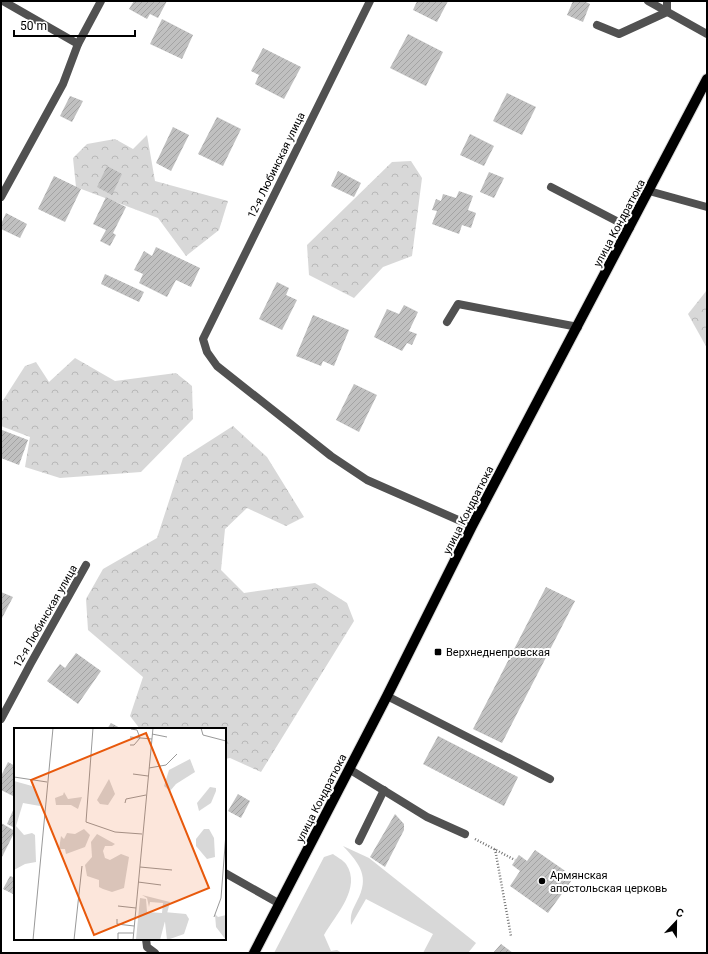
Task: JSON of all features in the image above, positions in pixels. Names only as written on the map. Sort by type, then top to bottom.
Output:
[{"type":"main road","name":"улица Кондратюка","points":[[254,953],[387,696],[472,526],[578,327],[707,79]]},
{"type":"street","points":[[3,1],[78,44]]},
{"type":"street","points":[[1,197],[63,84],[78,44],[101,1]]},
{"type":"street","name":"12-я Любинская улица","points":[[370,1],[202,339],[207,352],[217,366],[332,456],[367,480],[472,526]]},
{"type":"street","points":[[648,1],[707,34]]},
{"type":"street","points":[[667,1],[667,12]]},
{"type":"street","points":[[597,25],[619,34],[667,12]]},
{"type":"street","points":[[551,187],[630,228]]},
{"type":"street","points":[[649,191],[707,207]]},
{"type":"street","points":[[447,322],[458,304],[578,327]]},
{"type":"street","name":"12-я Любинская улица","points":[[1,719],[86,566]]},
{"type":"street","points":[[387,696],[550,779]]},
{"type":"street","points":[[349,769],[427,817],[465,834]]},
{"type":"street","points":[[359,841],[384,790]]},
{"type":"street","points":[[226,874],[280,904]]},
{"type":"street","points":[[146,940],[147,947],[154,953]]},
{"type":"path","points":[[465,834],[516,860]]},
{"type":"path","points":[[495,849],[511,936]]},
{"type":"green space","points":[[147,135],[155,181],[228,201],[219,230],[186,256],[158,218],[76,187],[73,158],[87,144],[115,139],[133,149]]},
{"type":"green space","points":[[411,161],[422,178],[412,256],[383,267],[354,298],[309,275],[307,245],[392,162]]},
{"type":"green space","points":[[707,290],[707,348],[688,314]]},
{"type":"green space","points":[[75,358],[115,381],[176,373],[192,386],[193,419],[141,472],[60,478],[25,467],[30,437],[1,426],[2,402],[25,366],[36,362],[49,382]]},
{"type":"green space","points":[[233,426],[267,457],[304,517],[286,526],[247,508],[225,529],[221,570],[244,593],[315,583],[347,603],[354,621],[261,772],[230,758],[226,759],[226,728],[139,728],[130,716],[143,677],[88,630],[86,599],[103,569],[157,538],[183,458]]},
{"type":"green space","points":[[343,846],[369,858],[476,943],[468,953],[423,953],[433,934],[366,899],[351,925],[352,913],[361,892],[363,878],[358,865]]},
{"type":"green space","points":[[333,854],[346,864],[350,873],[351,882],[346,901],[324,935],[331,951],[337,950],[342,953],[274,953],[324,857]]},
{"type":"building","points":[[134,1],[167,1],[158,18],[150,14],[147,19],[129,9]]},
{"type":"building","points":[[417,1],[448,1],[437,22],[413,10]]},
{"type":"building","points":[[573,1],[584,1],[590,4],[583,22],[567,15]]},
{"type":"building","points":[[162,19],[193,35],[182,59],[150,44]]},
{"type":"building","points":[[408,34],[443,52],[426,86],[390,68]]},
{"type":"building","points":[[263,48],[301,67],[284,99],[255,84],[259,75],[251,71]]},
{"type":"building","points":[[507,93],[536,107],[522,135],[493,121]]},
{"type":"building","points":[[70,96],[83,101],[72,122],[60,116]]},
{"type":"building","points":[[217,117],[241,129],[223,166],[198,154]]},
{"type":"building","points":[[173,127],[189,135],[171,171],[156,163]]},
{"type":"building","points":[[470,134],[494,146],[484,166],[460,155]]},
{"type":"building","points":[[107,166],[122,174],[112,195],[97,187]]},
{"type":"building","points":[[338,171],[361,183],[354,197],[331,186]]},
{"type":"building","points":[[489,172],[504,178],[494,198],[480,192]]},
{"type":"building","points":[[54,176],[81,189],[65,222],[38,209]]},
{"type":"building","points":[[459,191],[473,196],[468,210],[476,213],[471,228],[462,225],[459,234],[432,224],[437,211],[432,210],[436,199],[441,201],[443,194],[456,198]]},
{"type":"building","points":[[106,197],[126,207],[113,233],[116,235],[110,246],[100,241],[106,230],[93,224]]},
{"type":"building","points":[[6,213],[27,224],[20,238],[1,229],[1,224]]},
{"type":"building","points":[[156,247],[200,268],[191,287],[176,280],[167,297],[139,283],[143,274],[134,270],[144,251],[152,256]]},
{"type":"building","points":[[105,274],[144,292],[139,302],[101,284]]},
{"type":"building","points":[[277,282],[289,288],[286,295],[297,300],[282,330],[259,319]]},
{"type":"building","points":[[404,305],[418,312],[409,331],[417,334],[412,345],[407,343],[402,351],[374,337],[387,309],[399,314]]},
{"type":"building","points":[[313,315],[349,330],[334,366],[323,361],[321,366],[296,356]]},
{"type":"building","points":[[354,384],[377,395],[359,432],[336,420]]},
{"type":"building","points":[[2,430],[28,440],[19,465],[1,458]]},
{"type":"building","points":[[546,587],[575,601],[502,743],[473,729]]},
{"type":"building","points":[[1,592],[13,597],[1,620]]},
{"type":"building","points":[[76,653],[101,671],[78,704],[47,681],[60,664],[65,668]]},
{"type":"building","points":[[111,723],[120,728],[108,728]]},
{"type":"building","points":[[438,736],[518,777],[504,806],[423,764]]},
{"type":"building","points":[[8,762],[14,765],[14,796],[1,790],[1,776]]},
{"type":"building","points":[[238,794],[250,801],[241,818],[228,811]]},
{"type":"building","points":[[14,808],[14,828],[7,824]]},
{"type":"building","points":[[395,814],[404,824],[404,830],[385,867],[370,857]]},
{"type":"building","points":[[1,823],[14,830],[14,833],[1,859]]},
{"type":"building","name":"Армянская апостольская церковь","points":[[535,850],[574,877],[548,913],[510,886],[520,871],[512,865],[519,855],[527,861]]},
{"type":"building","points":[[10,876],[14,878],[14,894],[3,889]]},
{"type":"building","points":[[501,944],[513,953],[493,953]]},
{"type":"place","name":"Верхнеднепровская","points":[[438,652]]},
{"type":"place","name":"Армянская апостольская церковь","points":[[542,881]]}]
